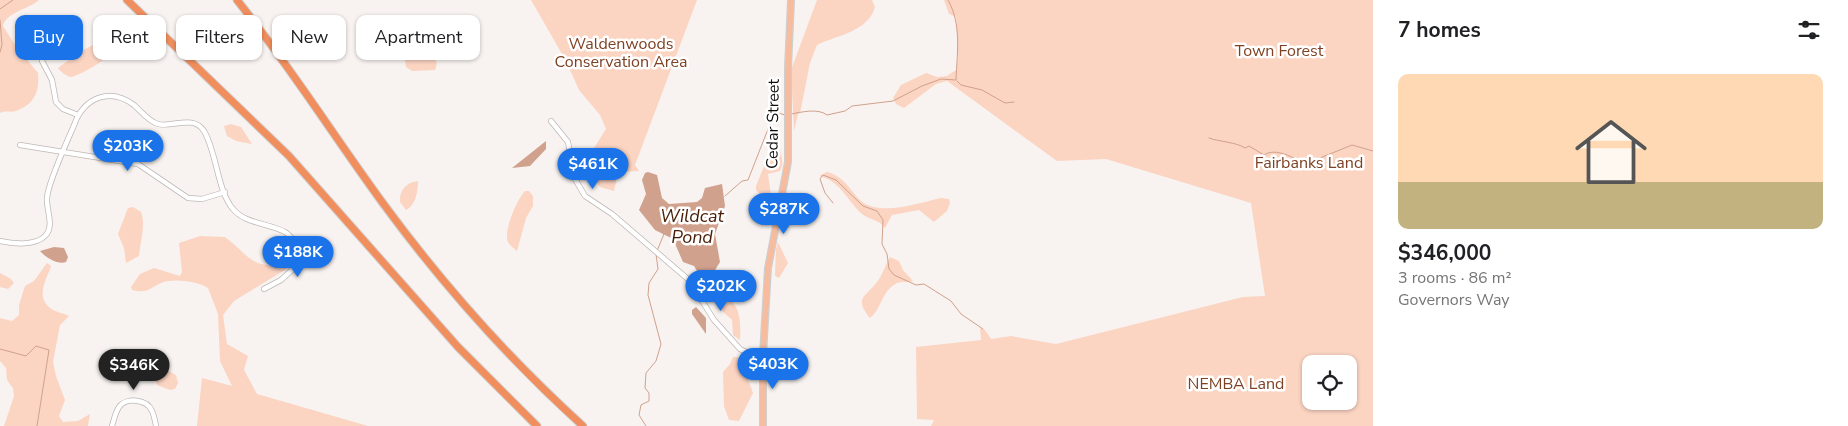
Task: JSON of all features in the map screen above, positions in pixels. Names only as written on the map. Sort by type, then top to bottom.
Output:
[{"type":"highway","points":[[127,0],[289,156],[458,347],[537,426]]},
{"type":"highway","points":[[237,0],[261,29],[360,172],[425,258],[501,346],[583,426]]},
{"type":"main road","name":"Cedar Street","points":[[763,426],[763,355],[769,260],[788,168],[791,0]]},
{"type":"street","points":[[42,61],[52,80],[56,102],[63,109],[78,115]]},
{"type":"street","points":[[0,241],[24,243],[39,240],[46,236],[50,223],[48,194],[78,115],[88,102],[103,96],[111,96],[127,100],[155,123],[167,125],[186,122],[198,125],[203,130],[208,141],[230,206],[239,214],[285,232],[296,242],[292,270],[281,280],[264,288]]},
{"type":"street","points":[[551,121],[569,144],[575,179],[581,192],[590,201],[614,216],[693,284],[714,320],[738,347],[748,353],[763,355]]},
{"type":"street","points":[[20,145],[143,166],[180,195],[188,198],[202,199],[225,192]]},
{"type":"street","points":[[112,426],[119,407],[123,403],[137,400],[146,403],[152,410],[156,426]]},
{"type":"green space","points":[[0,0],[39,0],[13,14],[3,26],[15,45],[15,60],[27,60],[38,73],[37,91],[31,101],[22,108],[14,112],[0,113]]},
{"type":"green space","name":"Waldenwoods Conservation Area","points":[[531,0],[697,0],[635,165],[639,171],[618,172],[614,191],[600,187],[591,176],[594,148],[606,129],[600,115],[579,90],[566,61]]},
{"type":"green space","points":[[817,0],[872,0],[875,7],[866,22],[859,27],[817,45],[810,63],[800,113],[798,114],[794,131],[791,70]]},
{"type":"green space","points":[[944,0],[1373,0],[1373,426],[931,426],[934,420],[917,419],[916,347],[981,340],[980,328],[985,330],[991,339],[1011,336],[1056,344],[1243,297],[1265,296],[1251,203],[1106,159],[1057,161],[947,81],[936,84],[904,108],[896,104],[893,98],[901,85],[926,73],[937,77],[947,76],[956,70],[958,57],[956,17],[949,14]]},
{"type":"green space","points":[[93,45],[93,60],[103,60],[71,77],[64,74],[58,68],[69,60],[83,60],[83,50]]},
{"type":"green space","points":[[405,60],[435,60],[437,63],[435,70],[412,71],[406,67]]},
{"type":"green space","points":[[231,124],[241,127],[252,144],[236,141],[227,136],[224,126]]},
{"type":"green space","points":[[775,139],[781,155],[782,167],[780,171],[768,174],[771,196],[765,200],[756,190],[756,186]]},
{"type":"green space","points":[[827,172],[841,179],[867,205],[876,208],[898,208],[941,198],[949,199],[950,203],[947,211],[934,222],[919,210],[892,215],[885,228],[880,223],[862,214],[833,182],[819,176]]},
{"type":"green space","points":[[418,181],[414,201],[406,210],[400,202],[402,190],[407,185]]},
{"type":"green space","points":[[525,191],[529,191],[533,196],[533,206],[526,218],[517,251],[508,242],[507,231],[515,208]]},
{"type":"green space","points":[[133,207],[141,212],[142,234],[139,256],[126,263],[124,248],[118,234],[128,208]]},
{"type":"green space","points":[[200,236],[225,237],[245,255],[258,263],[274,265],[285,262],[289,264],[288,268],[234,301],[223,315],[227,344],[248,356],[244,370],[257,394],[368,426],[197,426],[202,378],[232,386],[220,361],[218,314],[208,288],[185,281],[166,281],[145,291],[132,290],[131,287],[140,274],[154,268],[180,276],[182,272],[179,243]]},
{"type":"green space","points":[[778,242],[788,263],[779,278],[775,276]]},
{"type":"green space","points":[[890,257],[899,261],[903,270],[913,281],[899,282],[892,286],[870,318],[862,306],[862,301],[865,294],[879,279]]},
{"type":"green space","points":[[47,263],[51,266],[43,287],[43,298],[54,311],[69,316],[60,325],[53,362],[65,400],[59,416],[63,422],[78,421],[90,414],[88,426],[4,426],[14,396],[13,388],[7,380],[6,368],[0,361],[0,318],[12,321],[19,315],[19,305],[25,286],[34,281]]},
{"type":"green space","points":[[0,273],[11,279],[14,283],[8,289],[0,287]]},
{"type":"green space","points":[[724,298],[734,304],[739,314],[740,340],[733,335],[732,320],[721,310]]},
{"type":"green space","points":[[733,357],[741,360],[753,393],[739,421],[729,420],[724,406],[723,372]]},
{"type":"green space","points":[[162,370],[167,370],[176,375],[178,383],[175,389],[170,390],[157,385],[154,375]]},
{"type":"water","points":[[546,141],[546,149],[530,166],[512,168]]},
{"type":"water","name":"Wildcat Pond","points":[[645,173],[657,175],[662,198],[669,204],[697,202],[702,198],[705,188],[722,184],[725,206],[715,234],[720,262],[707,283],[703,281],[694,266],[683,262],[673,239],[655,230],[639,210],[646,194],[642,180]]},
{"type":"water","points":[[54,247],[64,248],[68,257],[66,262],[59,263],[45,256],[40,251]]},
{"type":"water","points":[[696,307],[706,318],[706,334],[692,314],[692,310]]},
{"type":"waterway","points":[[0,9],[13,0]]},
{"type":"waterway","points":[[791,114],[815,111],[827,115],[845,111],[852,106],[893,101],[922,86],[941,79],[956,80],[957,29],[948,0]]},
{"type":"waterway","points":[[0,20],[2,45],[0,52]]},
{"type":"waterway","points":[[957,81],[961,85],[982,90],[1005,103],[1014,102]]},
{"type":"waterway","points":[[725,196],[742,181],[748,180],[770,124],[769,110],[785,115]]},
{"type":"waterway","points":[[1209,138],[1237,144],[1245,148],[1249,146],[1264,155],[1274,152],[1279,153],[1290,156],[1305,164],[1352,145],[1373,151]]},
{"type":"waterway","points":[[833,203],[825,193],[820,179],[823,175],[836,180],[863,206],[877,211],[883,220],[882,244],[887,254],[889,269],[894,275],[916,285],[924,284],[951,301],[961,314],[983,329]]},
{"type":"waterway","points":[[657,251],[664,234]]},
{"type":"waterway","points":[[646,426],[639,415],[641,405],[649,401],[649,393],[645,388],[646,373],[656,361],[661,344],[648,295],[649,283],[658,269],[656,254]]},
{"type":"waterway","points":[[0,349],[26,356],[36,346],[49,350],[37,426]]},
{"type":"park label","name":"Town Forest","points":[[1279,51]]},
{"type":"park label","name":"Fairbanks Land","points":[[1309,163]]},
{"type":"park label","name":"NEMBA Land","points":[[1236,384]]}]
